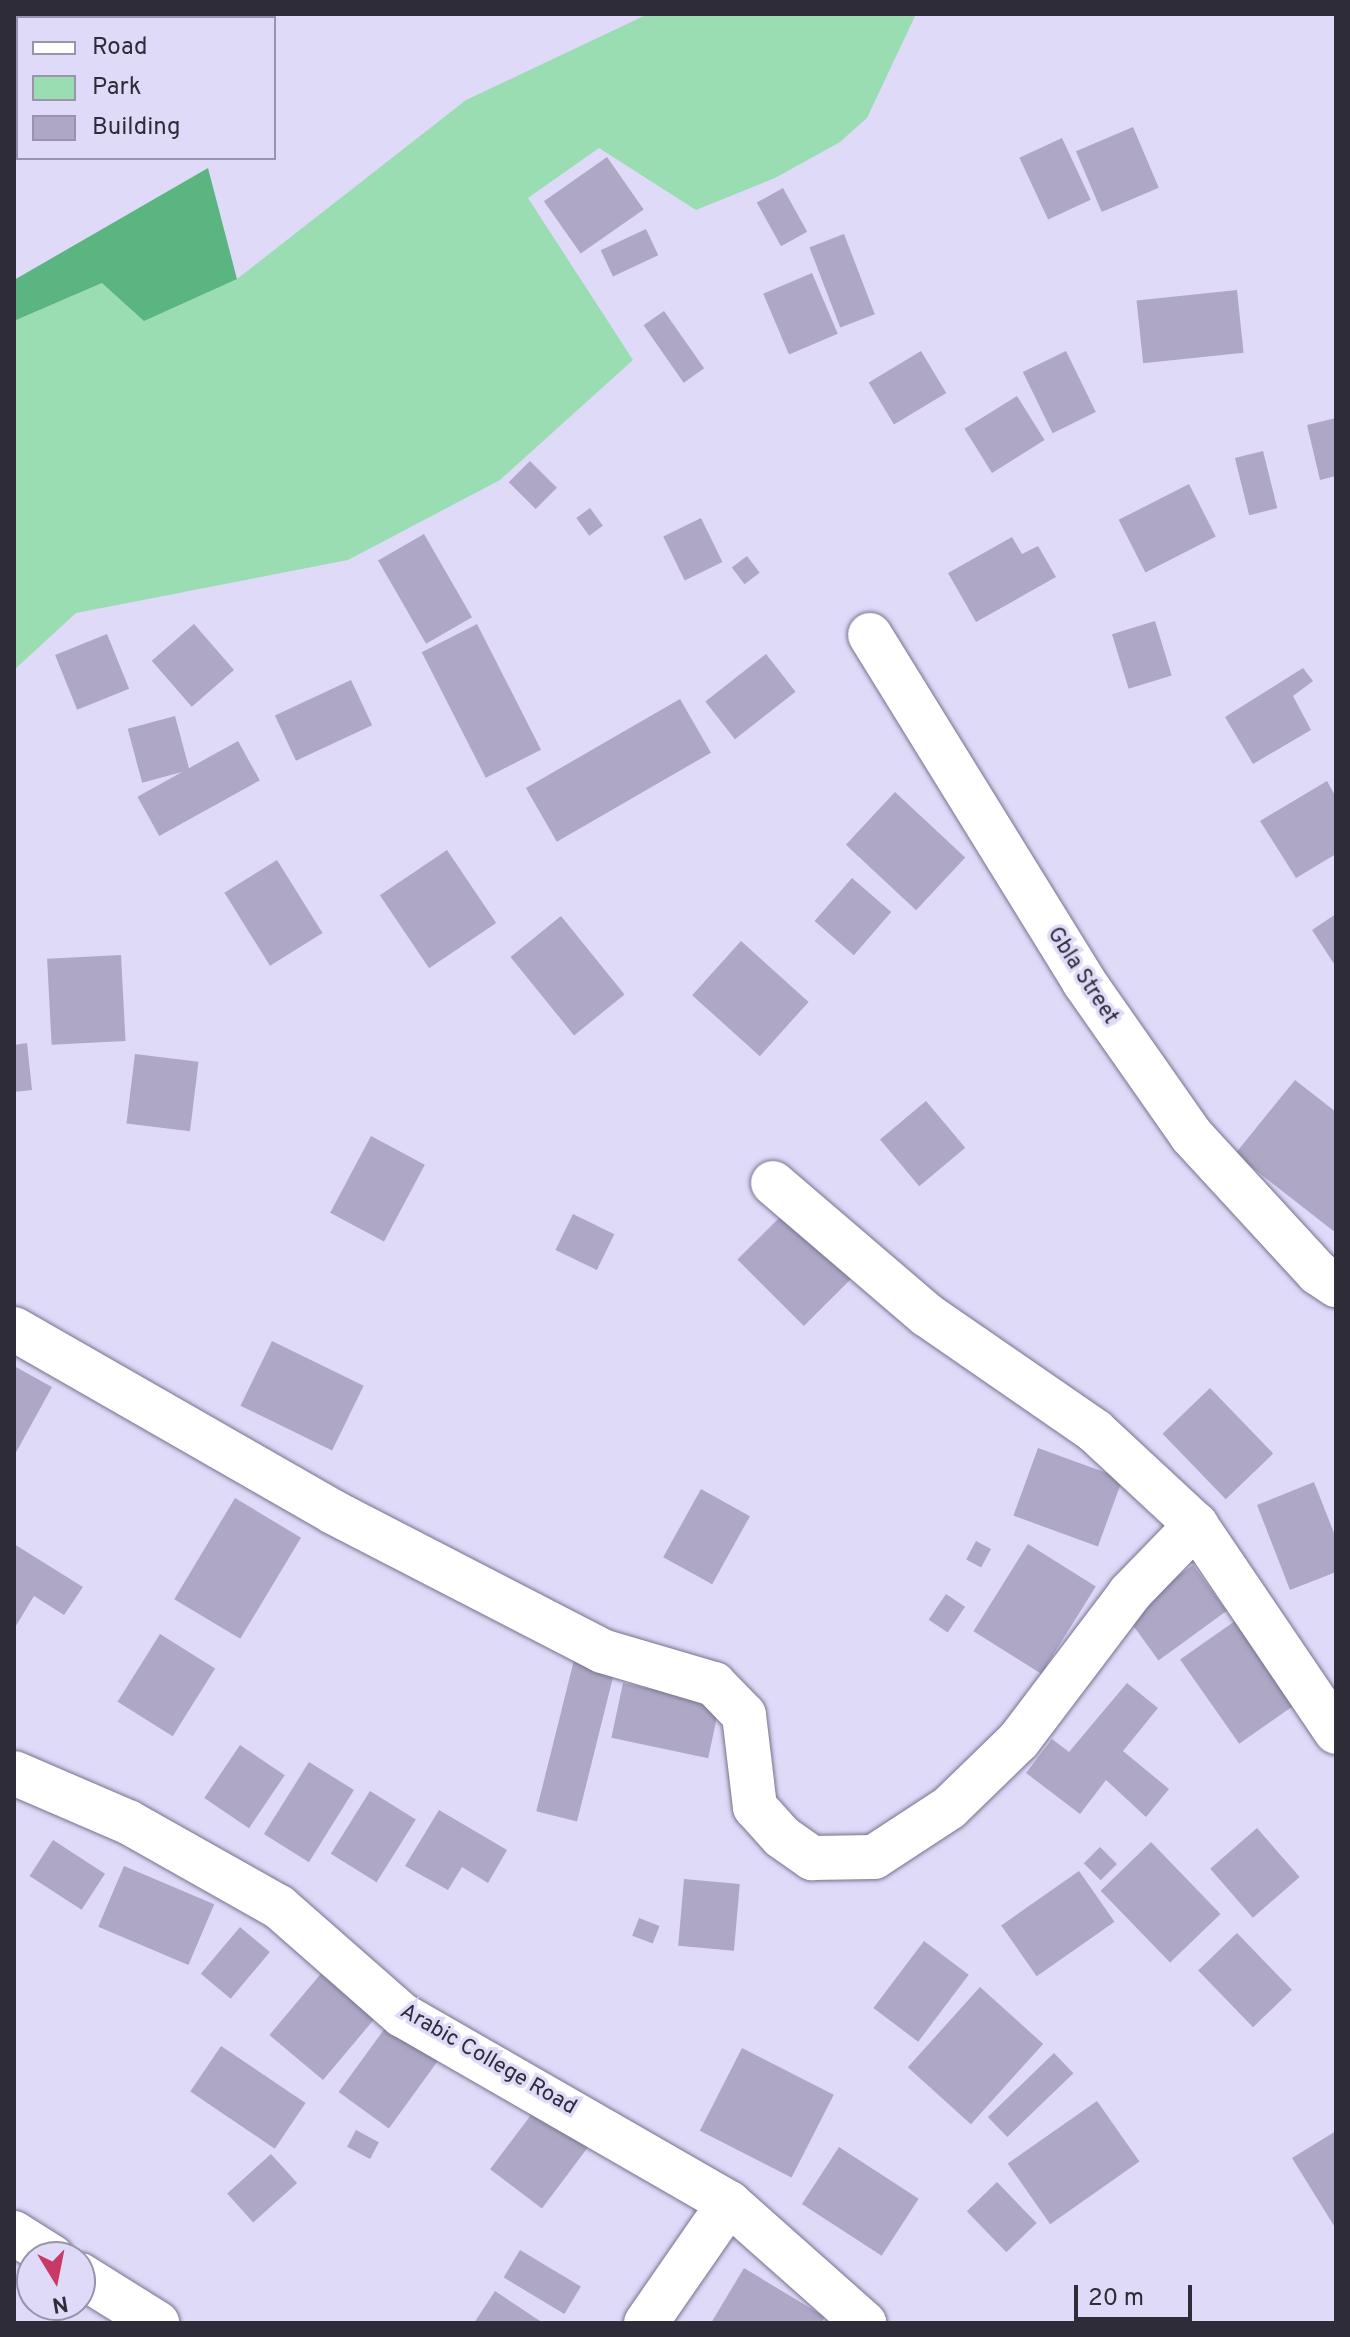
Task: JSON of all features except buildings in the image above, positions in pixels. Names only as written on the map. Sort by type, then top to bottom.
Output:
[{"type":"street","name":"Gbla Street","points":[[870,635],[1084,982],[1191,1135],[1318,1273],[1336,1285]]},
{"type":"street","points":[[773,1183],[927,1315],[1095,1431],[1196,1525],[1336,1732]]},
{"type":"street","points":[[14,1329],[333,1512],[602,1651],[714,1684],[744,1715],[755,1807],[782,1837],[812,1858],[874,1857],[949,1808],[1019,1740],[1130,1593],[1196,1525]]},
{"type":"street","name":"Arabic College Road","points":[[14,1773],[214,1867],[279,1907],[402,2015],[729,2203],[864,2323]]},
{"type":"street","points":[[646,2323],[729,2203]]},
{"type":"street","points":[[96,2285],[157,2323]]},
{"type":"green space","points":[[648,14],[916,14],[867,118],[840,142],[775,178],[696,210],[599,148],[528,198],[633,360],[500,480],[348,560],[76,613],[14,670],[14,321],[102,283],[237,279],[466,100]]},
{"type":"green space","points":[[208,168],[237,279],[144,321],[102,283],[14,321],[14,280]]}]
